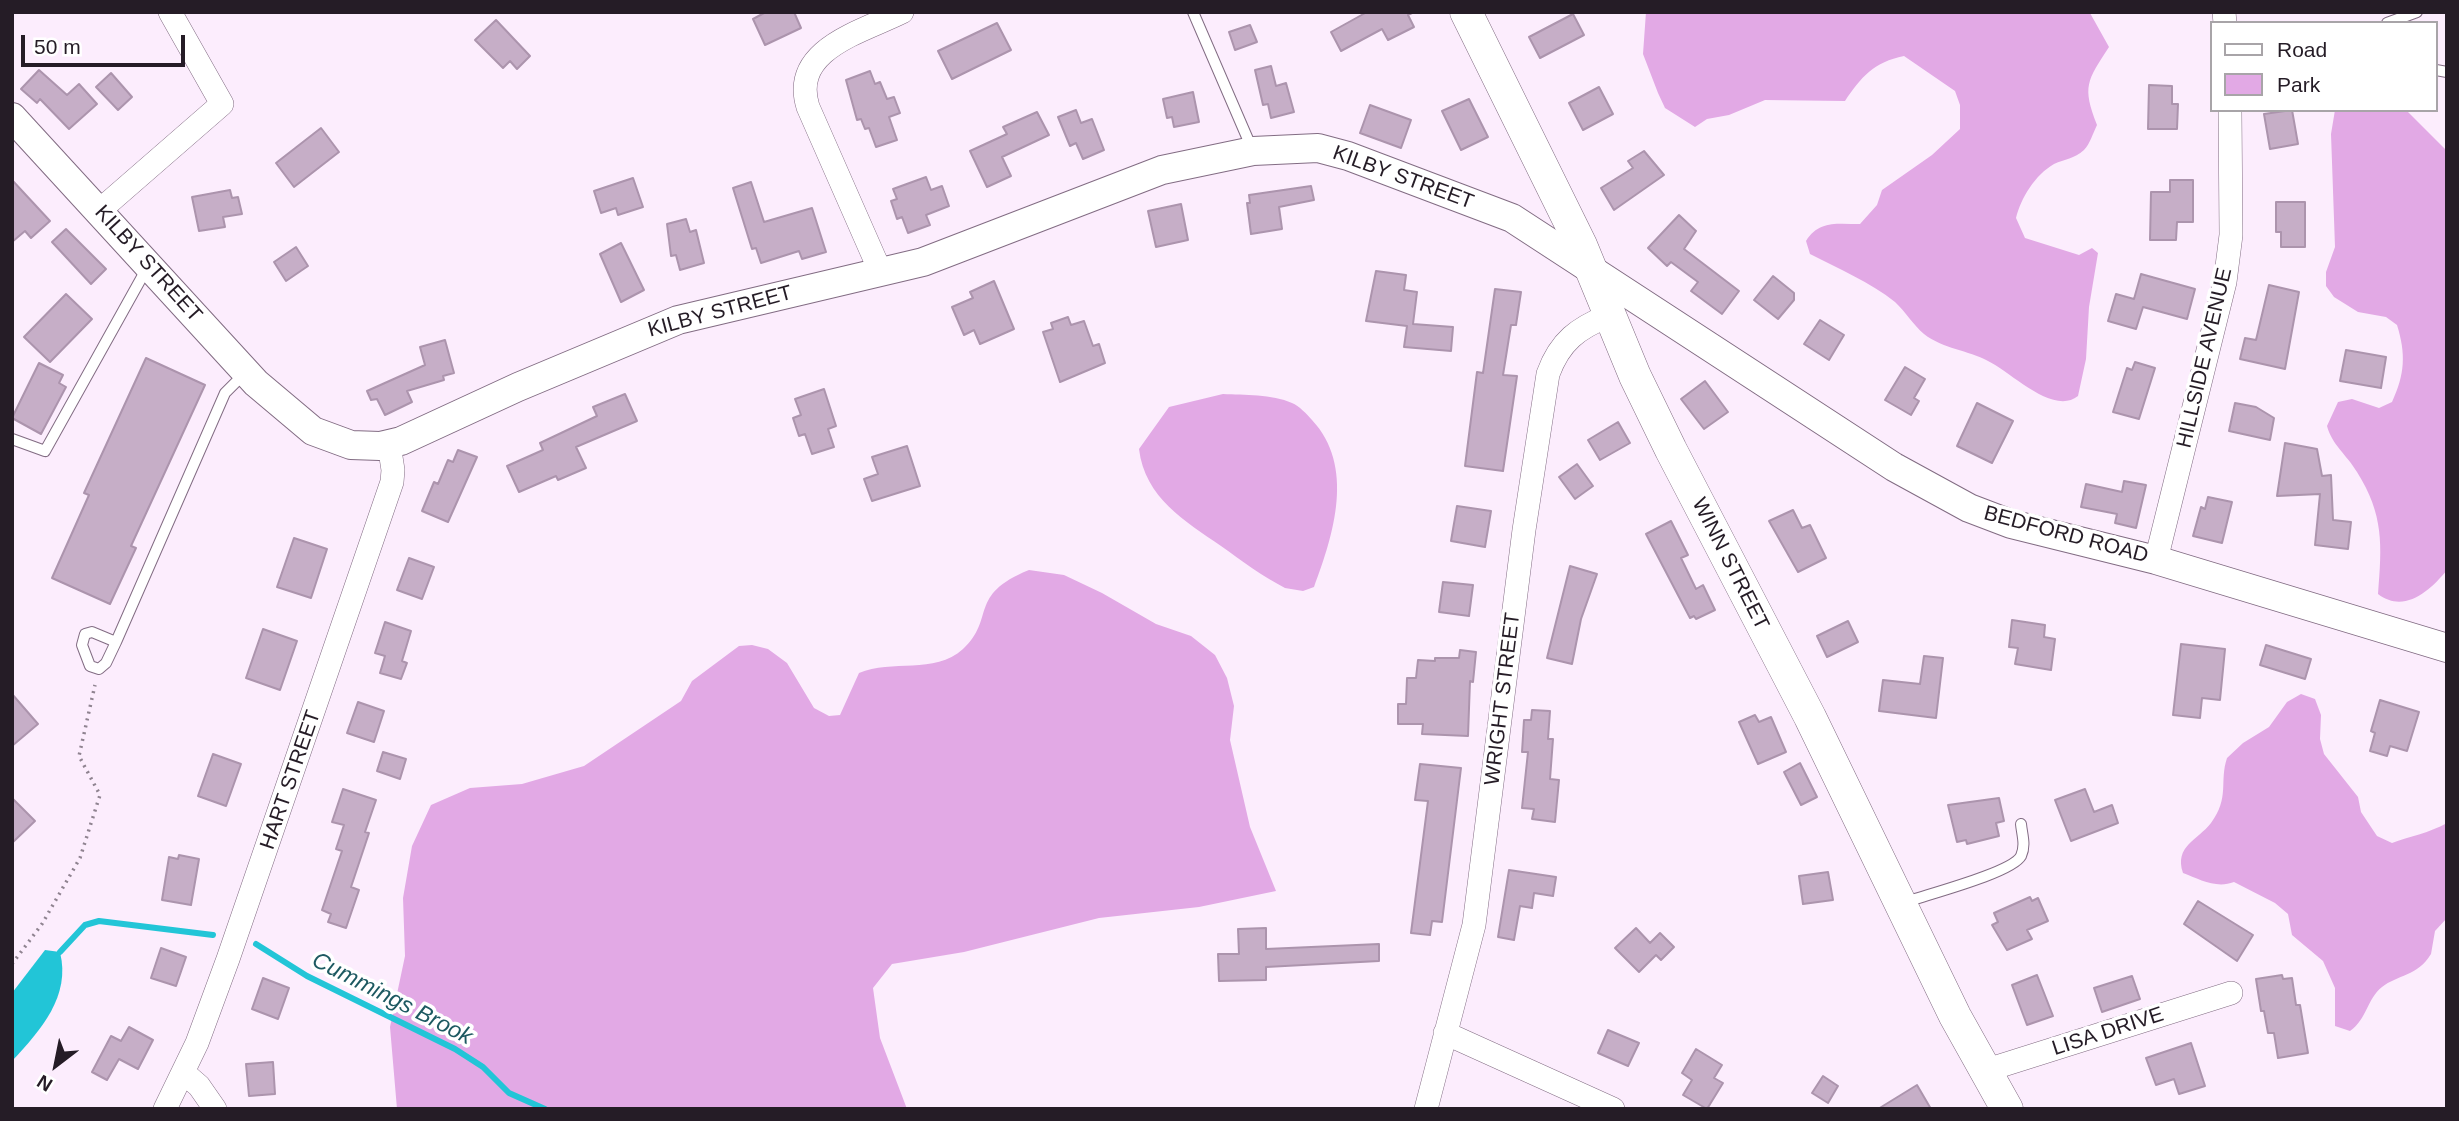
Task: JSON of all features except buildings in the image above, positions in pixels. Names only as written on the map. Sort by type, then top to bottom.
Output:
[{"type":"main road","name":"WINN STREET","points":[[1466,12],[1591,268],[1671,450],[1810,718],[1984,1071],[2007,1109]]},
{"type":"street","points":[[99,211],[222,104],[170,12]]},
{"type":"street","points":[[881,273],[808,107],[804,84],[808,69],[823,51],[902,12]]},
{"type":"street","name":"HILLSIDE AVENUE","points":[[2156,560],[2225,282],[2231,235],[2230,112]]},
{"type":"street","name":"KILBY STREET","points":[[12,117],[278,404],[313,431],[351,445],[389,444],[678,320],[881,273],[946,253],[1136,178],[1190,163],[1253,151],[1307,147],[1333,151],[1512,218],[1591,268]]},
{"type":"street","name":"BEDFORD ROAD","points":[[1591,268],[1894,467],[1944,496],[2011,524],[2156,560],[2447,649]]},
{"type":"street","name":"WRIGHT STREET","points":[[1426,1109],[1478,903],[1524,530],[1548,374],[1556,353],[1567,339],[1583,326],[1610,315]]},
{"type":"street","name":"HART STREET","points":[[165,1109],[184,1073],[265,857],[392,482],[389,444]]},
{"type":"street","name":"LISA DRIVE","points":[[1984,1071],[2231,993]]},
{"type":"street","points":[[1445,1033],[1613,1109]]},
{"type":"street","points":[[184,1073],[199,1086],[215,1109]]},
{"type":"lane","points":[[1194,12],[1253,151]]},
{"type":"lane","points":[[2392,21],[2417,12]]},
{"type":"lane","points":[[12,439],[45,452],[148,265]]},
{"type":"lane","points":[[116,642],[92,632],[83,636],[82,645],[88,663],[99,669],[105,666],[116,642],[225,393],[246,372]]},
{"type":"lane","points":[[1901,904],[2003,869],[2019,859],[2024,846],[2021,824]]},
{"type":"path","points":[[12,964],[42,924],[80,858],[100,794],[79,756],[99,669]]},
{"type":"green space","points":[[1646,12],[2090,13],[2109,47],[2089,84],[2089,101],[2097,125],[2084,150],[2054,164],[2035,181],[2025,195],[2016,218],[2025,238],[2079,255],[2092,248],[2098,253],[2089,307],[2086,359],[2078,396],[2068,401],[2045,397],[1988,361],[1931,339],[1885,295],[1810,254],[1806,241],[1817,229],[1836,224],[1860,224],[1877,205],[1882,190],[1932,155],[1960,129],[1960,105],[1955,91],[1904,56],[1884,62],[1869,72],[1845,101],[1765,100],[1729,115],[1707,119],[1695,127],[1665,108],[1658,93],[1643,54]]},
{"type":"green space","points":[[2335,112],[2408,112],[2447,151],[2447,570],[2425,592],[2407,601],[2388,600],[2378,594],[2380,545],[2377,517],[2366,488],[2332,439],[2327,426],[2338,402],[2352,399],[2379,408],[2392,402],[2400,382],[2403,364],[2397,325],[2386,317],[2358,312],[2334,297],[2326,286],[2326,272],[2335,247],[2331,134]]},
{"type":"green space","points":[[1223,394],[1267,396],[1292,403],[1308,415],[1325,438],[1337,479],[1337,501],[1328,545],[1314,587],[1303,591],[1285,588],[1260,573],[1181,517],[1158,495],[1149,481],[1139,449],[1169,407]]},
{"type":"green space","points":[[1029,570],[1064,575],[1156,624],[1191,636],[1215,655],[1227,678],[1234,706],[1230,740],[1250,827],[1276,891],[1199,907],[1099,918],[964,952],[892,964],[873,988],[880,1038],[907,1109],[397,1109],[390,1027],[405,956],[403,898],[412,846],[431,805],[470,788],[522,784],[584,766],[681,701],[692,681],[739,646],[752,645],[768,649],[787,663],[814,708],[829,716],[840,715],[859,673],[885,667],[939,662],[963,649],[979,628],[985,608],[997,589]]},
{"type":"green space","points":[[2301,694],[2315,699],[2321,715],[2320,739],[2324,754],[2358,797],[2361,812],[2377,836],[2392,843],[2447,823],[2447,918],[2435,931],[2431,954],[2420,967],[2382,987],[2373,997],[2360,1021],[2350,1031],[2335,1026],[2335,988],[2323,961],[2292,935],[2288,914],[2275,903],[2234,882],[2214,884],[2183,873],[2181,864],[2184,850],[2217,814],[2227,758],[2243,743],[2269,727],[2287,702]]},
{"type":"water","points":[[45,950],[60,952],[62,968],[57,998],[43,1024],[12,1061],[12,993]]},
{"type":"waterway","name":"Cummings Brook","points":[[60,952],[85,925],[99,921],[213,935]]},
{"type":"waterway","name":"Cummings Brook","points":[[256,944],[307,976],[455,1049],[483,1067],[509,1093],[545,1109]]}]
